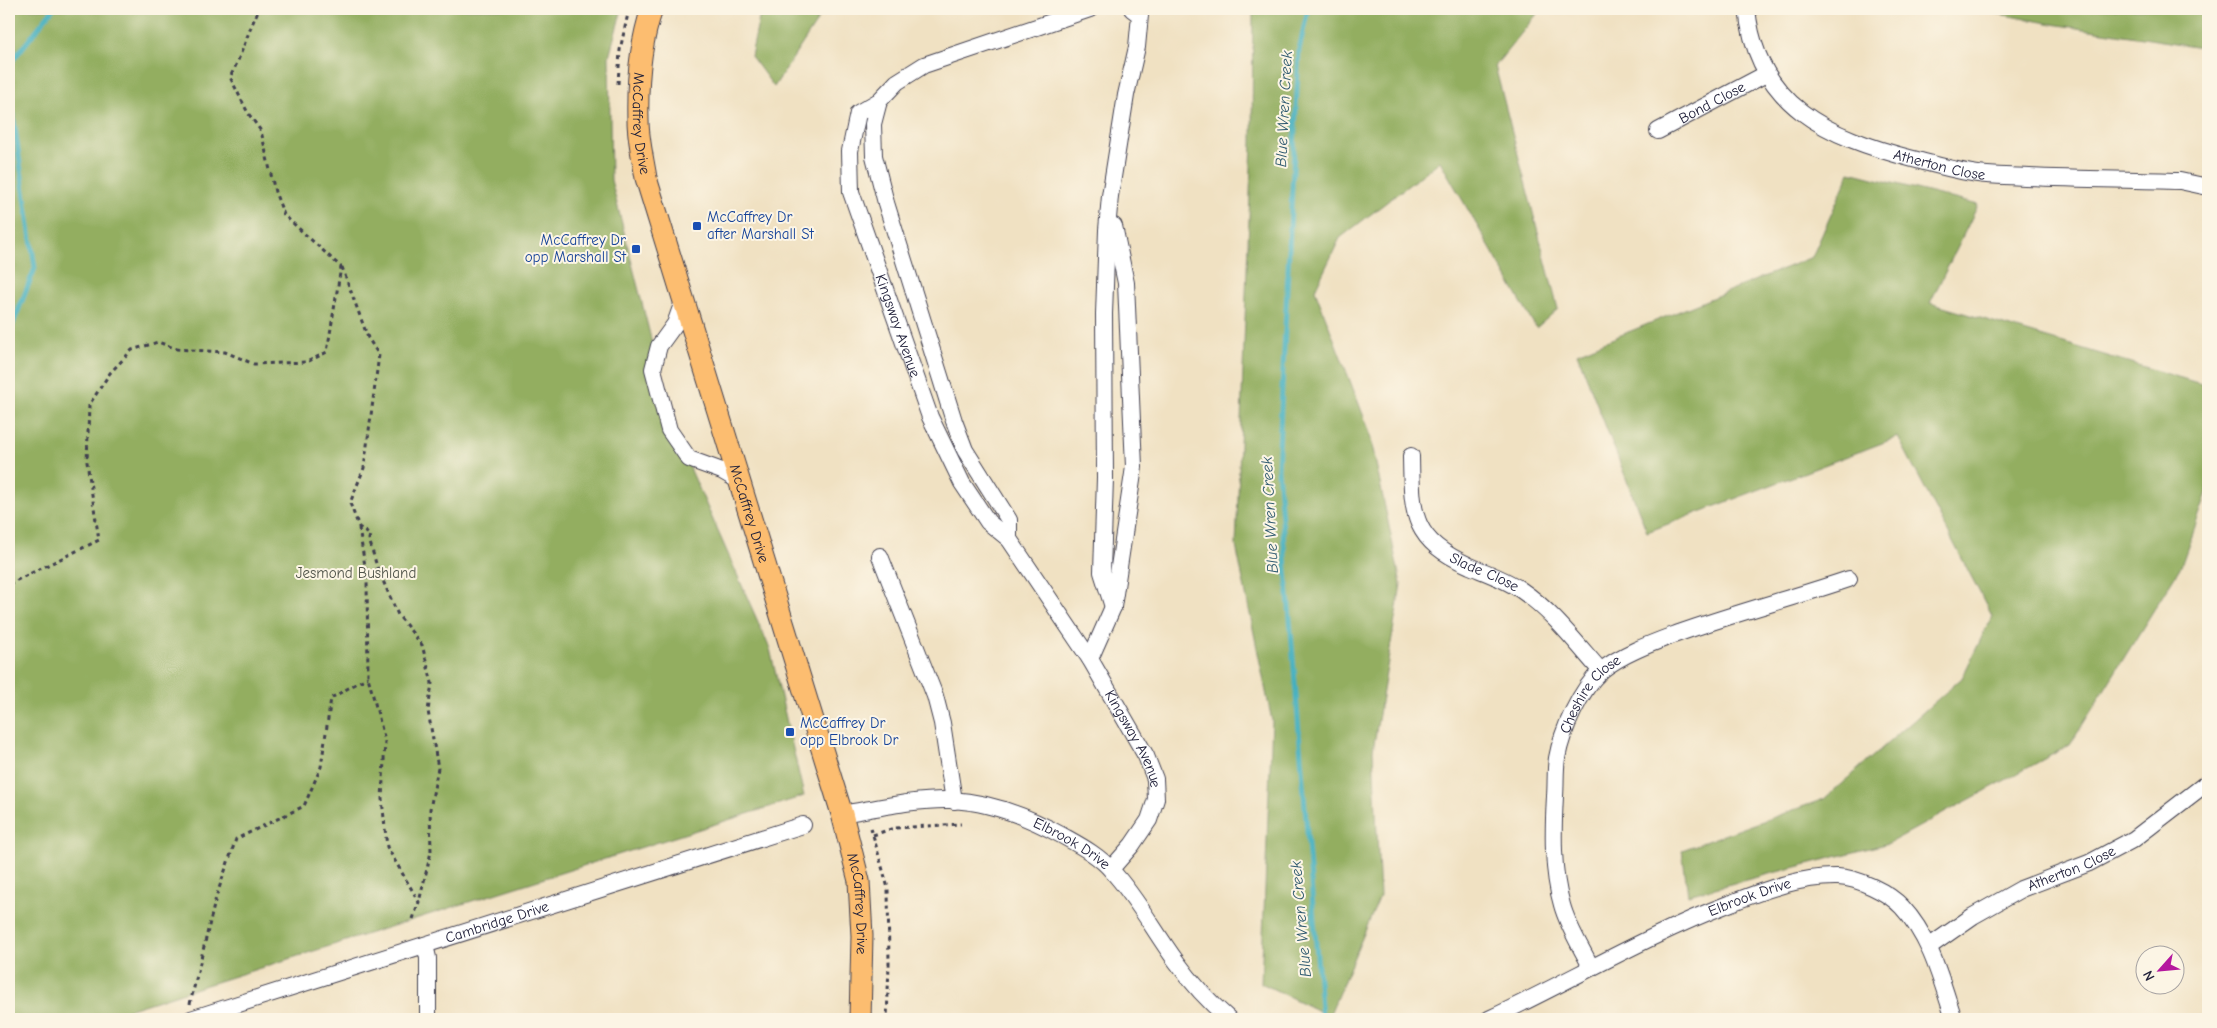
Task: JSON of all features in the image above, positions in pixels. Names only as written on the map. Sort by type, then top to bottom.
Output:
[{"type":"main road","name":"McCaffrey Drive","points":[[652,9],[647,25],[639,72],[638,121],[646,178],[842,814],[859,882],[862,936],[860,1019]]},
{"type":"street","name":"Kingsway Avenue","points":[[1090,9],[924,64],[897,82],[879,101],[858,113],[850,151],[851,192],[930,417],[962,483],[988,522],[1009,539],[1090,659],[1146,756],[1155,779],[1157,789],[1149,820],[1111,869]]},
{"type":"street","points":[[1114,607],[1102,572],[1104,314],[1110,196],[1126,95],[1137,47],[1140,15],[1132,9]]},
{"type":"street","name":"Atherton Close","points":[[1747,9],[1753,42],[1766,74],[1794,105],[1825,129],[1895,154],[1985,175],[2180,181],[2208,187]]},
{"type":"street","name":"Bond Close","points":[[1658,131],[1766,74]]},
{"type":"street","name":"Kingsway Avenue","points":[[879,101],[873,124],[874,156],[886,203],[965,450],[1009,520],[1009,539]]},
{"type":"street","points":[[1090,659],[1114,607],[1134,467],[1126,283],[1116,242],[1110,196]]},
{"type":"street","points":[[684,300],[675,324],[659,346],[653,369],[669,430],[689,458],[722,471],[741,482]]},
{"type":"street","name":"Slade Close","points":[[1411,456],[1414,510],[1419,524],[1428,539],[1441,551],[1522,590],[1549,614],[1601,671]]},
{"type":"street","points":[[880,556],[935,696],[942,723],[954,801]]},
{"type":"street","name":"Cheshire Close","points":[[1591,967],[1567,919],[1560,900],[1555,860],[1554,826],[1557,759],[1575,708],[1601,671],[1628,654],[1666,637],[1719,619],[1849,579]]},
{"type":"street","name":"Atherton Close","points":[[1930,946],[1973,916],[2021,889],[2089,863],[2134,839],[2208,782]]},
{"type":"street","name":"Elbrook Drive","points":[[842,814],[894,804],[954,801],[1006,811],[1041,824],[1077,844],[1111,869],[1139,906],[1175,960],[1199,989],[1229,1019]]},
{"type":"street","name":"Cambridge Drive","points":[[190,1015],[425,944],[804,825]]},
{"type":"street","name":"Elbrook Drive","points":[[1498,1017],[1591,967],[1700,915],[1799,880],[1840,877],[1889,896],[1902,907],[1930,946],[1952,1019]]},
{"type":"street","points":[[425,944],[428,958],[428,1019]]},
{"type":"path","points":[[258,9],[240,58],[230,77],[248,114],[261,131],[275,192],[284,215],[342,267],[368,338],[379,355],[364,468],[350,503],[359,528],[367,579],[368,677],[384,741],[382,799],[387,846],[419,902]]},
{"type":"path","points":[[9,584],[99,540],[87,462],[89,404],[110,373],[132,350],[158,342],[177,349],[225,352],[254,364],[307,362],[327,352],[342,267]]},
{"type":"path","points":[[359,528],[370,535],[369,539],[377,567],[398,615],[422,645],[432,683],[428,710],[438,768],[430,809],[431,852],[413,919]]},
{"type":"path","points":[[190,1015],[216,898],[236,839],[304,806],[322,767],[331,698],[368,677]]},
{"type":"path","points":[[873,834],[894,828],[961,824]]},
{"type":"path","points":[[871,828],[888,888],[889,964],[887,1019]]},
{"type":"green space","name":"Jesmond Bushland","points":[[9,9],[622,9],[609,56],[611,180],[675,434],[770,649],[804,796],[99,1019],[9,1019]]},
{"type":"green space","points":[[761,9],[825,9],[774,87],[751,56]]},
{"type":"green space","points":[[1253,9],[1541,9],[1495,66],[1558,309],[1536,328],[1440,161],[1340,238],[1315,290],[1369,430],[1401,584],[1373,750],[1380,896],[1329,1016],[1261,983],[1272,721],[1236,546],[1252,142]]},
{"type":"green space","points":[[1972,9],[2208,9],[2208,48],[2058,25]]},
{"type":"green space","points":[[1850,172],[1978,205],[1930,303],[2208,386],[2208,490],[2181,566],[2070,745],[1889,843],[1688,895],[1682,850],[1824,799],[1962,678],[1992,616],[1898,437],[1647,532],[1577,353],[1812,257]]},
{"type":"waterway","points":[[9,65],[53,9]]},
{"type":"waterway","name":"Blue Wren Creek","points":[[1308,9],[1299,50],[1278,469],[1322,1019]]},
{"type":"waterway","points":[[9,86],[35,268],[9,334]]},
{"type":"place","name":"McCaffrey Dr after Marshall St","points":[[697,226]]},
{"type":"place","name":"McCaffrey Dr opp Marshall St","points":[[636,249]]},
{"type":"place","name":"McCaffrey Dr opp Elbrook Dr","points":[[790,732]]}]
